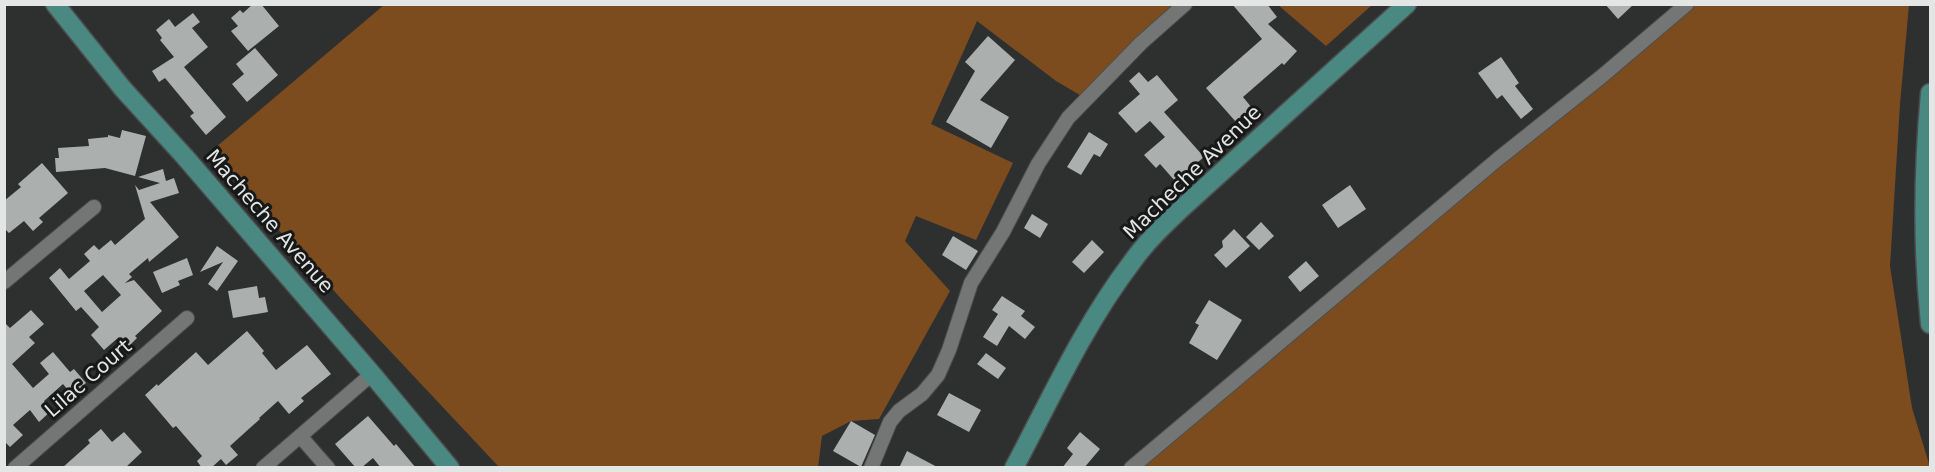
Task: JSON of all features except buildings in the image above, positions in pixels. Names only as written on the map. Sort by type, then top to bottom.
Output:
[{"type":"main road","name":"Macheche Avenue","points":[[54,4],[123,89],[185,157],[450,468]]},
{"type":"main road","name":"Macheche Avenue","points":[[1014,468],[1095,317],[1133,260],[1155,234],[1407,4]]},
{"type":"main road","points":[[1930,93],[1924,222],[1930,324]]},
{"type":"street","points":[[872,468],[890,422],[899,411],[922,394],[938,375],[949,350],[971,283],[1003,232],[1038,164],[1068,117],[1141,43],[1185,4]]},
{"type":"street","points":[[1131,468],[1490,166],[1687,4]]},
{"type":"street","points":[[4,282],[94,207]]},
{"type":"street","name":"Lilac Court","points":[[15,468],[187,318]]},
{"type":"street","points":[[263,468],[372,374]]},
{"type":"street","points":[[300,436],[328,468]]},
{"type":"shaded area","points":[[384,5],[1176,5],[1085,98],[1056,81],[977,21],[931,124],[1013,163],[976,240],[916,216],[905,241],[950,291],[879,419],[851,421],[822,436],[818,467],[499,467],[345,303],[209,153]]},
{"type":"shaded area","points":[[1278,5],[1372,5],[1326,46]]},
{"type":"shaded area","points":[[1686,5],[1909,5],[1890,266],[1912,408],[1930,467],[1132,468]]}]
